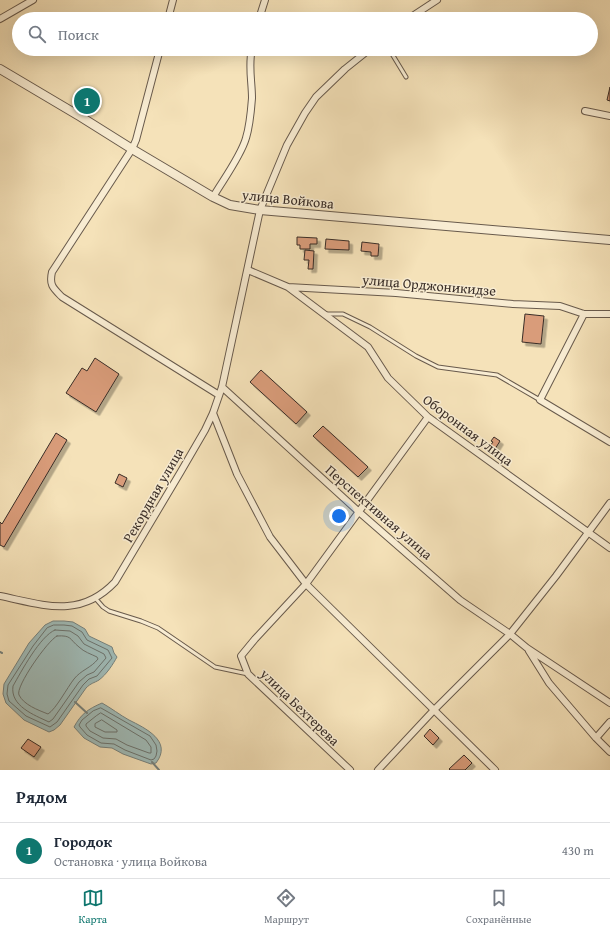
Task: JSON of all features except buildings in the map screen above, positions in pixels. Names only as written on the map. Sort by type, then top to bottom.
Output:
[{"type":"street","points":[[12,12],[33,0]]},
{"type":"street","points":[[170,12],[174,0]]},
{"type":"street","points":[[261,12],[265,0]]},
{"type":"street","points":[[419,12],[438,0]]},
{"type":"street","points":[[0,19],[12,12]]},
{"type":"street","points":[[158,56],[136,140],[132,149],[52,272],[50,280],[53,288],[62,297],[219,395]]},
{"type":"street","points":[[213,197],[242,149],[246,139],[249,127],[252,96],[250,65],[251,56]]},
{"type":"street","name":"Рекордная улица","points":[[96,599],[115,582],[180,473],[213,414],[222,386],[260,210],[287,146],[304,113],[316,97],[345,69],[361,56]]},
{"type":"street","name":"улица Войкова","points":[[0,69],[213,197],[239,208],[610,240]]},
{"type":"street","points":[[585,111],[610,116]]},
{"type":"street","name":"улица Орджоникидзе","points":[[248,270],[288,287],[396,293],[513,304],[560,306],[584,314],[610,314]]},
{"type":"street","name":"Оборонная улица","points":[[288,287],[368,347],[388,378],[428,417],[610,548]]},
{"type":"street","points":[[584,314],[540,400],[610,442]]},
{"type":"street","name":"Перспективная улица","points":[[222,386],[359,512],[460,600],[510,634],[527,648],[610,703]]},
{"type":"street","points":[[213,414],[237,474],[270,537],[306,584],[495,770]]},
{"type":"street","points":[[306,584],[428,417]]},
{"type":"street","points":[[378,770],[434,710],[510,634],[556,576],[610,503]]},
{"type":"street","name":"улица Бехтерева","points":[[306,584],[241,656],[248,674],[350,770]]},
{"type":"street","points":[[0,596],[39,604],[63,606],[80,605],[96,599]]},
{"type":"street","name":"Перспективная улица","points":[[527,648],[549,683],[596,738],[610,752]]},
{"type":"street","points":[[596,738],[610,722]]},
{"type":"lane","points":[[393,56],[406,77]]},
{"type":"lane","points":[[324,314],[343,314],[370,327],[416,356],[438,367],[497,375],[540,400]]},
{"type":"lane","points":[[96,599],[109,611],[158,628],[216,668],[248,674]]},
{"type":"water","points":[[53,621],[73,622],[85,629],[89,636],[112,647],[117,657],[105,675],[86,688],[60,725],[49,732],[24,720],[6,703],[3,694],[4,684],[29,643],[45,625]]},
{"type":"water","points":[[102,703],[155,736],[161,748],[160,755],[156,763],[151,764],[123,754],[112,748],[100,747],[84,738],[74,727],[85,712]]},
{"type":"waterway","points":[[75,702],[87,713]]},
{"type":"waterway","points":[[152,762],[159,770]]},
{"type":"place","name":"Городок","points":[[87,101]]}]
